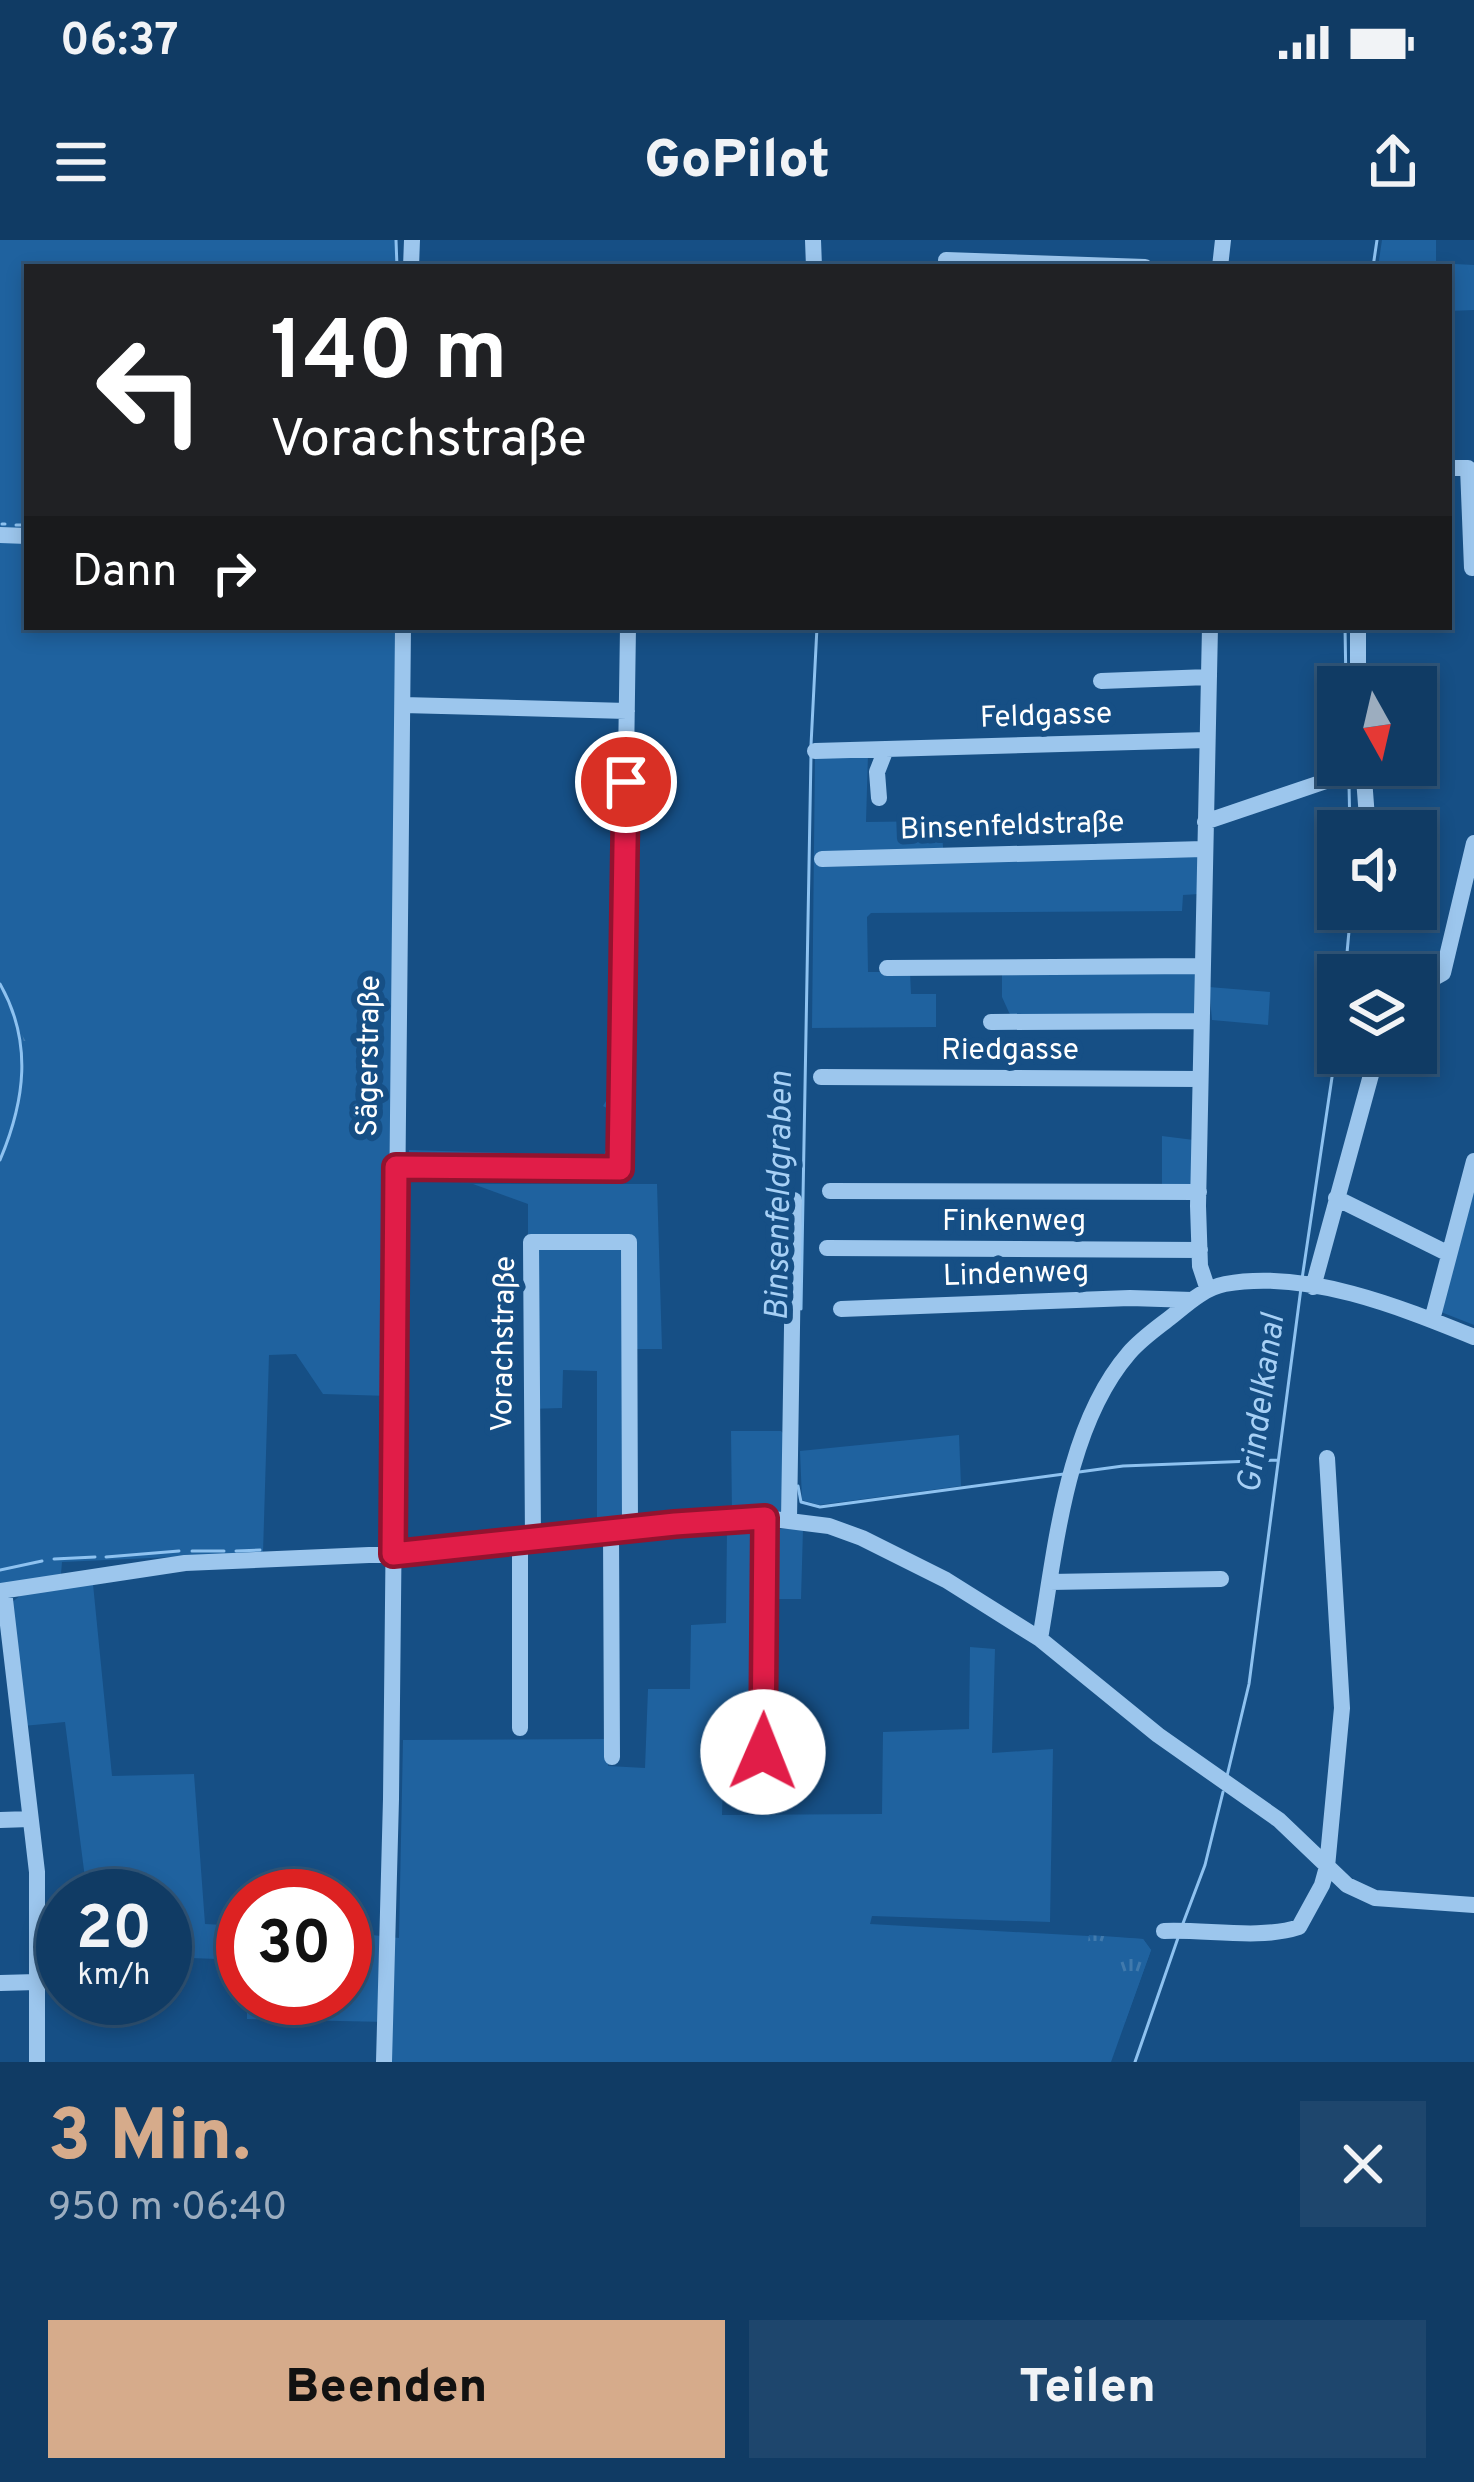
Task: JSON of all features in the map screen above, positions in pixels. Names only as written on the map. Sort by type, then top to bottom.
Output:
[{"type":"street","points":[[946,260],[1060,264]]},
{"type":"street","points":[[1452,468],[1468,468],[1472,568]]},
{"type":"street","name":"Sägerstraße","points":[[384,2062],[403,630]]},
{"type":"street","points":[[396,1167],[620,1169],[628,630]]},
{"type":"street","points":[[1040,1639],[1068,1483],[1091,1418],[1130,1352],[1200,1295],[1199,1079],[1210,630]]},
{"type":"street","points":[[1358,630],[1358,666]]},
{"type":"street","points":[[1101,681],[1209,677]]},
{"type":"street","points":[[403,705],[626,711]]},
{"type":"street","name":"Feldgasse","points":[[815,751],[1208,740]]},
{"type":"street","points":[[879,798],[877,772],[886,749]]},
{"type":"street","points":[[1205,822],[1322,786]]},
{"type":"street","points":[[1437,976],[1443,973],[1474,843]]},
{"type":"street","name":"Binsenfeldstraße","points":[[822,859],[1204,849]]},
{"type":"street","points":[[887,968],[1202,966]]},
{"type":"street","points":[[991,1022],[1201,1022]]},
{"type":"street","points":[[1304,1286],[1336,1198],[1372,1074]]},
{"type":"street","name":"Riedgasse","points":[[821,1077],[1199,1079]]},
{"type":"street","points":[[1432,1320],[1474,1160]]},
{"type":"street","points":[[830,1191],[1199,1192]]},
{"type":"street","points":[[1336,1198],[1449,1254]]},
{"type":"street","points":[[789,1519],[794,1200]]},
{"type":"street","name":"Vorachstraße","points":[[520,1728],[531,1242],[628,1242],[612,1757]]},
{"type":"street","name":"Finkenweg","points":[[827,1248],[1200,1250]]},
{"type":"street","name":"Lindenweg","points":[[842,1309],[1200,1295],[1222,1284],[1255,1282],[1304,1286],[1432,1320],[1474,1337]]},
{"type":"street","points":[[1175,1931],[1265,1934],[1299,1927],[1322,1885],[1342,1708],[1327,1458]]},
{"type":"street","points":[[763,1752],[765,1518]]},
{"type":"street","points":[[38,1869],[2,1591],[184,1563],[393,1554],[765,1518],[830,1526],[862,1538],[946,1580],[1040,1639],[1158,1735],[1279,1820],[1348,1886],[1375,1898],[1474,1905]]},
{"type":"street","points":[[1050,1582],[1221,1579]]},
{"type":"street","points":[[0,1820],[30,1819]]},
{"type":"street","points":[[0,1983],[36,1982]]},
{"type":"street","points":[[37,2025],[37,2062]]},
{"type":"green space","points":[[0,240],[396,240],[397,264],[24,264],[24,532],[0,530]]},
{"type":"green space","points":[[1382,240],[1436,240],[1436,263],[1474,265],[1474,310],[1452,311],[1452,264],[1378,264]]},
{"type":"green space","points":[[0,538],[24,540],[24,630],[396,630],[389,1396],[323,1394],[296,1354],[269,1355],[263,1553],[62,1562],[61,1574],[0,1588]]},
{"type":"green space","points":[[868,754],[866,822],[941,821],[944,859],[1199,857],[1199,894],[1183,895],[1182,911],[871,913],[867,917],[868,972],[910,972],[911,994],[936,994],[936,1027],[812,1028],[815,756]]},
{"type":"green space","points":[[1002,970],[1198,973],[1196,1015],[1012,1019],[1002,997]]},
{"type":"green space","points":[[1209,987],[1270,992],[1268,1025],[1212,1020]]},
{"type":"green space","points":[[15,996],[28,1000],[45,1037],[32,1049],[24,1043]]},
{"type":"green space","points":[[608,1098],[618,1103],[617,1149],[608,1162],[409,1158],[409,1150],[579,1155],[580,1160],[604,1160],[605,1151],[613,1149],[614,1112],[603,1106]]},
{"type":"green space","points":[[1162,1136],[1194,1140],[1194,1187],[1162,1189]]},
{"type":"green space","points":[[473,1184],[657,1184],[662,1349],[628,1349],[625,1523],[597,1525],[597,1371],[563,1370],[562,1408],[528,1409],[528,1204]]},
{"type":"green space","points":[[1474,1194],[1474,1325],[1441,1312]]},
{"type":"green space","points":[[731,1431],[781,1431],[785,1435],[781,1512],[732,1514]]},
{"type":"green space","points":[[959,1435],[961,1486],[819,1505],[802,1500],[800,1451]]},
{"type":"green space","points":[[761,1528],[758,1714],[725,1715],[722,1815],[882,1814],[883,1732],[969,1729],[970,1647],[995,1649],[992,1753],[1053,1749],[1050,1922],[872,1916],[870,1924],[1143,1939],[1151,1950],[1111,2062],[388,2062],[388,2022],[372,2022],[372,1935],[399,1938],[403,1740],[608,1739],[608,1766],[645,1768],[648,1689],[690,1689],[691,1625],[726,1623],[727,1529]]},
{"type":"green space","points":[[769,1529],[803,1529],[801,1599],[768,1599]]},
{"type":"green space","points":[[93,1584],[112,1776],[194,1774],[205,1924],[216,1925],[216,1959],[192,1958],[192,1869],[84,1869],[65,1722],[23,1726],[11,1603],[21,1595]]},
{"type":"green space","points":[[1089,1935],[1143,1939],[1151,1950],[1125,2022],[1104,2015],[1118,1955],[1087,1950]]},
{"type":"waterway","points":[[396,240],[397,264]]},
{"type":"waterway","name":"Grindelkanal","points":[[1373,264],[1377,240]]},
{"type":"waterway","points":[[16,525],[24,525]]},
{"type":"waterway","name":"Binsenfeldgraben","points":[[811,745],[817,630]]},
{"type":"waterway","name":"Grindelkanal","points":[[1345,630],[1346,666]]},
{"type":"waterway","name":"Binsenfeldgraben","points":[[801,1309],[811,755]]},
{"type":"waterway","name":"Grindelkanal","points":[[1349,786],[1350,810]]},
{"type":"waterway","name":"Grindelkanal","points":[[1347,954],[1349,930]]},
{"type":"waterway","points":[[0,984],[17,1028],[22,1072],[15,1116],[0,1160]]},
{"type":"waterway","name":"Grindelkanal","points":[[1302,1279],[1332,1074]]},
{"type":"waterway","name":"Grindelkanal","points":[[1227,1776],[1249,1684],[1301,1288]]},
{"type":"waterway","name":"Binsenfeldgraben","points":[[1079,1472],[1278,1460]]},
{"type":"waterway","name":"Binsenfeldgraben","points":[[798,1486],[801,1502],[820,1507],[1064,1474]]},
{"type":"waterway","points":[[236,1551],[260,1550]]},
{"type":"waterway","points":[[106,1557],[179,1551]]},
{"type":"waterway","points":[[192,1551],[224,1551]]},
{"type":"waterway","points":[[54,1559],[95,1557]]},
{"type":"waterway","points":[[0,1570],[42,1561]]},
{"type":"waterway","name":"Grindelkanal","points":[[1182,1926],[1205,1865],[1223,1792]]},
{"type":"waterway","name":"Grindelkanal","points":[[1135,2062],[1179,1935]]},
{"type":"route","points":[[626,782],[620,1169],[396,1167],[393,1554],[765,1518],[763,1752]]}]
